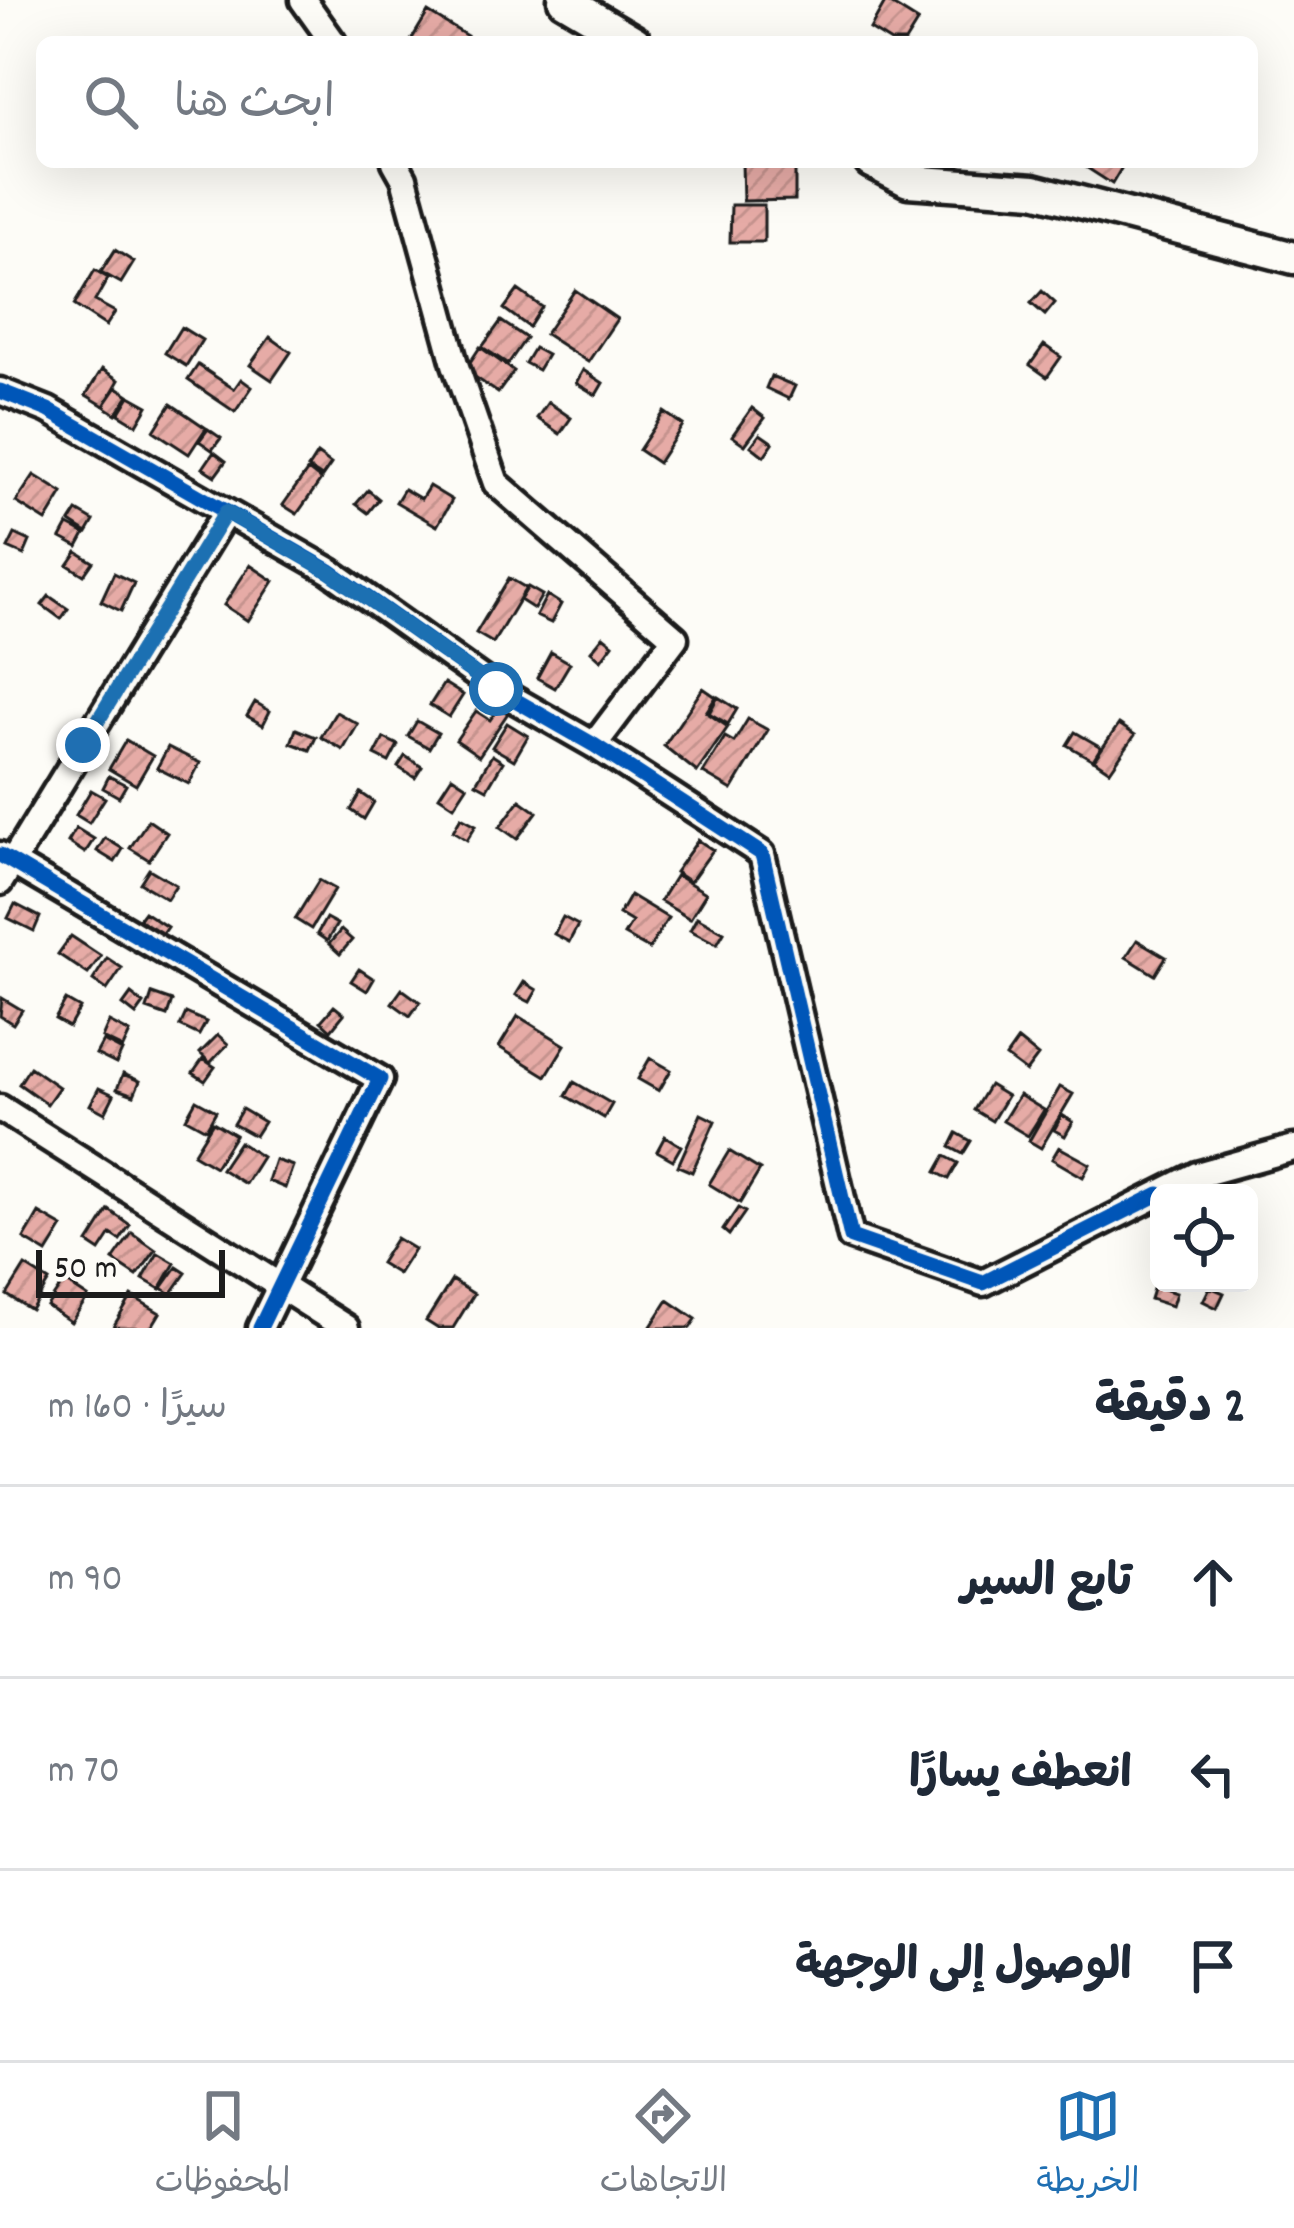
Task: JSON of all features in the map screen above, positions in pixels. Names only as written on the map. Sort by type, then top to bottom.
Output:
[{"type":"street","points":[[303,0],[329,36]]},
{"type":"street","points":[[564,0],[625,36]]},
{"type":"street","points":[[398,168],[455,364],[496,482],[675,638],[594,745]]},
{"type":"street","points":[[883,168],[908,181],[1034,190],[1294,258]]},
{"type":"street","points":[[0,391],[48,410],[330,572],[496,689],[594,745],[762,854],[851,1237],[983,1283],[1150,1199]]},
{"type":"street","points":[[226,512],[4,866],[380,1079],[260,1328]]},
{"type":"street","points":[[0,1108],[346,1328]]},
{"type":"street","points":[[1178,1184],[1197,1174],[1294,1148]]},
{"type":"building","points":[[886,1],[918,21],[909,36],[881,36],[870,29]]},
{"type":"building","points":[[428,12],[467,36],[414,36]]},
{"type":"building","points":[[742,168],[795,168],[795,200],[743,201]]},
{"type":"building","points":[[1087,168],[1121,168],[1112,184]]},
{"type":"building","points":[[731,205],[764,205],[764,242],[730,242]]},
{"type":"building","points":[[115,250],[134,262],[121,283],[101,272]]},
{"type":"building","points":[[95,270],[108,278],[95,301],[115,312],[106,326],[74,305]]},
{"type":"building","points":[[518,290],[542,307],[529,327],[504,309]]},
{"type":"building","points":[[575,290],[617,319],[588,362],[545,334]]},
{"type":"building","points":[[1042,291],[1055,303],[1045,315],[1031,303]]},
{"type":"building","points":[[501,321],[526,338],[508,364],[482,347]]},
{"type":"building","points":[[181,327],[202,340],[186,366],[165,353]]},
{"type":"building","points":[[270,337],[291,352],[272,380],[250,365]]},
{"type":"building","points":[[1044,345],[1061,357],[1047,377],[1030,365]]},
{"type":"building","points":[[480,347],[514,371],[498,393],[465,370]]},
{"type":"building","points":[[534,348],[547,355],[538,370],[525,363]]},
{"type":"building","points":[[198,365],[234,389],[241,379],[252,387],[235,412],[188,380]]},
{"type":"building","points":[[102,369],[119,380],[104,406],[86,395]]},
{"type":"building","points":[[583,370],[603,383],[596,395],[576,383]]},
{"type":"building","points":[[771,376],[795,386],[789,399],[766,388]]},
{"type":"building","points":[[117,387],[129,395],[116,414],[104,406]]},
{"type":"building","points":[[130,396],[148,406],[137,425],[119,414]]},
{"type":"building","points":[[548,402],[571,418],[560,434],[537,418]]},
{"type":"building","points":[[171,404],[206,428],[189,454],[154,431]]},
{"type":"building","points":[[752,408],[765,418],[745,445],[732,436]]},
{"type":"building","points":[[664,412],[683,425],[658,463],[639,450]]},
{"type":"building","points":[[208,429],[221,438],[212,450],[199,441]]},
{"type":"building","points":[[760,434],[773,443],[764,456],[751,446]]},
{"type":"building","points":[[214,452],[226,461],[215,476],[203,468]]},
{"type":"building","points":[[317,454],[331,464],[322,477],[308,468]]},
{"type":"building","points":[[308,470],[321,480],[297,514],[283,505]]},
{"type":"building","points":[[34,475],[63,493],[46,521],[16,502]]},
{"type":"building","points":[[429,486],[452,500],[437,526],[396,502],[404,489],[421,499]]},
{"type":"building","points":[[368,490],[379,499],[368,513],[356,504]]},
{"type":"building","points":[[77,511],[94,521],[87,533],[70,522]]},
{"type":"building","points":[[68,525],[85,534],[78,547],[61,538]]},
{"type":"building","points":[[15,534],[30,541],[24,555],[8,548]]},
{"type":"building","points":[[77,552],[93,562],[84,575],[68,565]]},
{"type":"building","points":[[250,565],[274,581],[248,621],[224,605]]},
{"type":"building","points":[[114,573],[134,583],[121,611],[101,601]]},
{"type":"building","points":[[509,578],[526,588],[493,643],[476,633]]},
{"type":"building","points":[[528,587],[542,595],[534,609],[520,600]]},
{"type":"building","points":[[547,595],[561,604],[551,623],[536,616]]},
{"type":"building","points":[[49,596],[68,609],[61,619],[42,605]]},
{"type":"building","points":[[603,636],[613,644],[601,660],[591,651]]},
{"type":"building","points":[[551,652],[570,663],[555,688],[537,678]]},
{"type":"building","points":[[444,683],[463,695],[449,717],[430,705]]},
{"type":"building","points":[[703,688],[716,697],[706,712],[728,727],[697,772],[664,746]]},
{"type":"building","points":[[718,697],[737,709],[728,724],[709,713]]},
{"type":"building","points":[[255,702],[270,711],[263,725],[247,716]]},
{"type":"building","points":[[499,707],[508,713],[479,756],[456,740],[476,711],[490,720]]},
{"type":"building","points":[[336,712],[358,724],[343,750],[321,737]]},
{"type":"building","points":[[748,719],[768,730],[732,790],[703,773],[725,737],[734,742]]},
{"type":"building","points":[[417,721],[438,733],[429,748],[408,736]]},
{"type":"building","points":[[507,723],[528,736],[514,760],[492,747]]},
{"type":"building","points":[[1119,724],[1135,735],[1110,771],[1094,760]]},
{"type":"building","points":[[296,729],[316,737],[310,750],[291,743]]},
{"type":"building","points":[[1075,732],[1101,747],[1093,760],[1067,745]]},
{"type":"building","points":[[384,738],[398,745],[389,762],[375,755]]},
{"type":"building","points":[[126,740],[153,756],[136,785],[109,769]]},
{"type":"building","points":[[168,747],[200,763],[189,784],[157,768]]},
{"type":"building","points":[[492,755],[503,762],[487,789],[476,783]]},
{"type":"building","points":[[405,756],[422,767],[415,778],[398,767]]},
{"type":"building","points":[[109,776],[126,785],[119,797],[103,788]]},
{"type":"building","points":[[452,776],[467,786],[454,806],[439,796]]},
{"type":"building","points":[[91,790],[105,798],[89,823],[76,815]]},
{"type":"building","points":[[361,793],[374,802],[364,819],[351,810]]},
{"type":"building","points":[[520,800],[537,812],[517,839],[500,827]]},
{"type":"building","points":[[461,817],[476,825],[467,840],[453,831]]},
{"type":"building","points":[[148,820],[167,833],[149,860],[130,848]]},
{"type":"building","points":[[76,828],[94,839],[85,853],[68,842]]},
{"type":"building","points":[[105,838],[123,849],[115,862],[97,851]]},
{"type":"building","points":[[698,840],[713,850],[690,882],[675,872]]},
{"type":"building","points":[[149,869],[176,885],[167,899],[140,883]]},
{"type":"building","points":[[676,875],[706,893],[690,919],[660,901]]},
{"type":"building","points":[[319,880],[335,889],[311,929],[295,919]]},
{"type":"building","points":[[630,895],[668,918],[649,949],[624,935],[632,922],[619,914]]},
{"type":"building","points":[[15,904],[40,917],[34,931],[8,918]]},
{"type":"building","points":[[144,912],[167,927],[158,940],[135,924]]},
{"type":"building","points":[[563,917],[578,925],[569,942],[554,934]]},
{"type":"building","points":[[697,917],[724,932],[717,944],[690,930]]},
{"type":"building","points":[[326,918],[337,924],[327,941],[317,934]]},
{"type":"building","points":[[341,930],[352,940],[340,954],[329,944]]},
{"type":"building","points":[[71,936],[101,956],[88,974],[58,954]]},
{"type":"building","points":[[1137,940],[1166,957],[1155,975],[1126,957]]},
{"type":"building","points":[[107,958],[122,968],[107,990],[93,980]]},
{"type":"building","points":[[359,969],[374,979],[367,991],[351,981]]},
{"type":"building","points":[[524,982],[537,990],[530,1002],[516,995]]},
{"type":"building","points":[[402,989],[420,1002],[410,1016],[392,1003]]},
{"type":"building","points":[[131,994],[144,1004],[136,1015],[123,1005]]},
{"type":"building","points":[[152,994],[172,1001],[167,1016],[147,1009]]},
{"type":"building","points":[[2,998],[22,1010],[13,1024],[0,1016]]},
{"type":"building","points":[[66,1000],[80,1008],[69,1027],[55,1019]]},
{"type":"building","points":[[334,1006],[344,1014],[331,1030],[321,1021]]},
{"type":"building","points":[[186,1013],[206,1022],[199,1035],[180,1026]]},
{"type":"building","points":[[518,1016],[565,1045],[546,1076],[499,1047]]},
{"type":"building","points":[[109,1022],[130,1033],[123,1048],[102,1038]]},
{"type":"building","points":[[218,1035],[228,1044],[210,1063],[200,1053]]},
{"type":"building","points":[[1018,1040],[1038,1056],[1026,1072],[1006,1057]]},
{"type":"building","points":[[103,1041],[122,1051],[116,1064],[96,1054]]},
{"type":"building","points":[[650,1058],[671,1070],[659,1091],[638,1079]]},
{"type":"building","points":[[203,1059],[215,1067],[205,1081],[193,1073]]},
{"type":"building","points":[[30,1067],[59,1087],[47,1104],[19,1084]]},
{"type":"building","points":[[123,1074],[140,1081],[134,1095],[117,1089]]},
{"type":"building","points":[[574,1082],[612,1104],[604,1118],[566,1096]]},
{"type":"building","points":[[989,1085],[1007,1096],[992,1121],[974,1110]]},
{"type":"building","points":[[1060,1087],[1073,1094],[1041,1148],[1029,1141]]},
{"type":"building","points":[[99,1088],[114,1095],[105,1113],[90,1105]]},
{"type":"building","points":[[1019,1095],[1044,1110],[1028,1136],[1003,1121]]},
{"type":"building","points":[[196,1100],[216,1111],[206,1129],[186,1118]]},
{"type":"building","points":[[242,1109],[264,1122],[255,1136],[233,1124]]},
{"type":"building","points":[[701,1114],[715,1121],[692,1172],[678,1166]]},
{"type":"building","points":[[1062,1115],[1073,1122],[1065,1136],[1054,1130]]},
{"type":"building","points":[[213,1122],[235,1135],[215,1167],[193,1154]]},
{"type":"building","points":[[957,1133],[971,1141],[963,1154],[950,1147]]},
{"type":"building","points":[[665,1136],[681,1146],[673,1160],[657,1151]]},
{"type":"building","points":[[239,1142],[262,1157],[245,1184],[221,1169]]},
{"type":"building","points":[[1059,1147],[1090,1164],[1083,1177],[1052,1159]]},
{"type":"building","points":[[729,1151],[760,1170],[740,1203],[709,1184]]},
{"type":"building","points":[[945,1156],[958,1163],[949,1179],[936,1172]]},
{"type":"building","points":[[275,1160],[293,1166],[285,1188],[268,1181]]},
{"type":"building","points":[[738,1208],[745,1212],[729,1235],[723,1230]]},
{"type":"building","points":[[109,1210],[130,1225],[120,1240],[111,1234],[100,1251],[88,1243]]},
{"type":"building","points":[[39,1213],[63,1227],[47,1253],[24,1239]]},
{"type":"building","points":[[132,1233],[156,1250],[137,1276],[113,1260]]},
{"type":"building","points":[[396,1238],[414,1249],[398,1274],[380,1263]]},
{"type":"building","points":[[158,1253],[175,1263],[160,1289],[143,1279]]},
{"type":"building","points":[[25,1266],[49,1281],[31,1310],[7,1295]]},
{"type":"building","points":[[177,1267],[186,1273],[171,1294],[162,1288]]},
{"type":"building","points":[[452,1280],[474,1294],[453,1328],[437,1328],[426,1321]]},
{"type":"building","points":[[64,1281],[88,1297],[71,1322],[47,1306]]},
{"type":"building","points":[[1152,1292],[1176,1293],[1172,1306],[1150,1299]]},
{"type":"building","points":[[1208,1292],[1224,1293],[1217,1308],[1203,1301]]},
{"type":"building","points":[[132,1296],[160,1313],[151,1328],[113,1327]]},
{"type":"building","points":[[668,1300],[696,1319],[690,1328],[650,1328]]},
{"type":"cycle path","points":[[0,391],[48,410],[330,571],[496,689],[594,745],[762,854],[851,1237],[983,1283],[1150,1199]]},
{"type":"cycle path","points":[[0,855],[380,1079],[260,1328]]},
{"type":"route","points":[[83,745],[226,512],[330,572],[496,689]]}]
